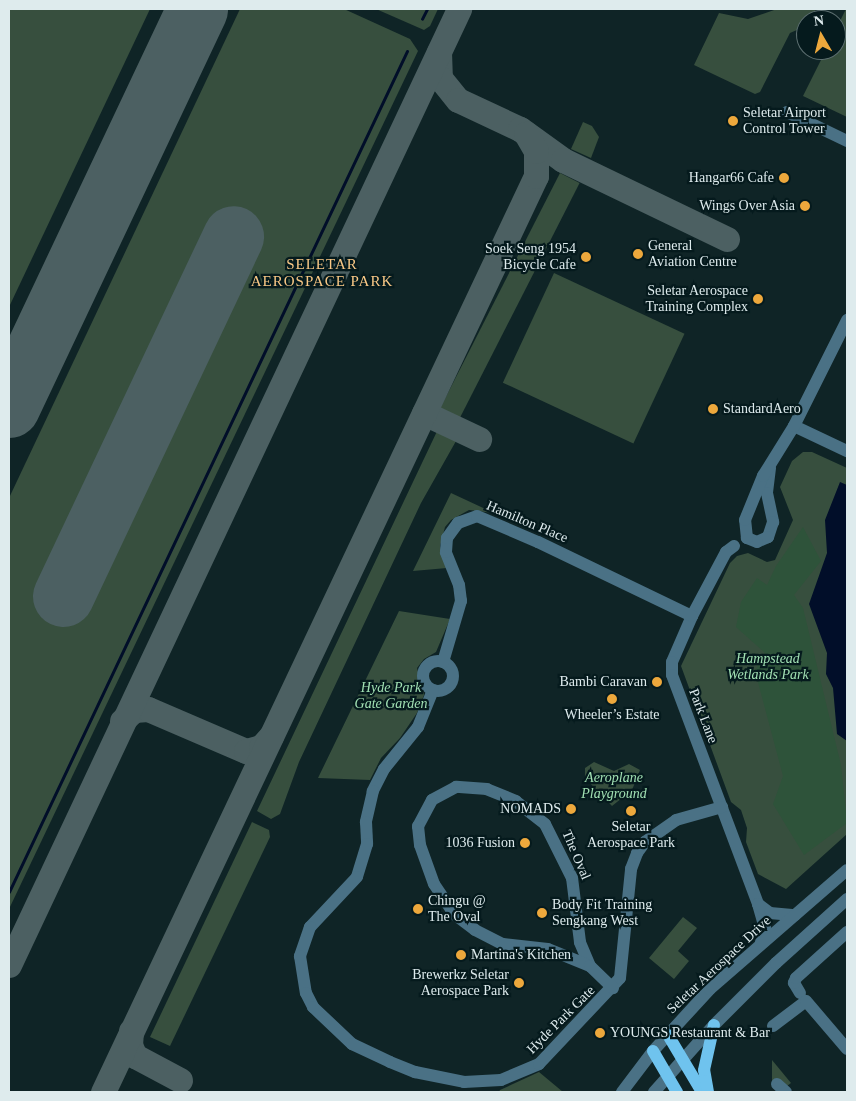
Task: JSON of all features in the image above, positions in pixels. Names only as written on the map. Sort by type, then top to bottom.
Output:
[{"type":"main road","points":[[708,1092],[704,1070],[714,1025]]},
{"type":"main road","points":[[668,1035],[702,1092]]},
{"type":"main road","points":[[653,1051],[677,1092]]},
{"type":"street","points":[[788,112],[847,141]]},
{"type":"street","points":[[770,468],[767,493],[773,522],[768,537],[757,542],[747,538],[745,520],[770,468],[794,426],[847,320]]},
{"type":"street","points":[[794,426],[847,451]]},
{"type":"street","name":"Hamilton Place","points":[[443,662],[460,602],[446,544],[450,530],[468,518],[487,518],[692,616]]},
{"type":"street","name":"Park Lane","points":[[734,546],[726,552],[692,616],[672,662],[674,680],[758,904],[765,929],[761,942]]},
{"type":"street","points":[[434,662],[443,662],[450,668],[451,682],[444,689],[433,690],[424,680],[424,671],[434,662]]},
{"type":"street","name":"Hyde Park Gate","points":[[433,690],[418,728],[384,769],[373,791],[366,822],[366,849],[357,877],[318,918],[304,940],[300,956],[301,975],[313,1007],[352,1044],[390,1062],[442,1079],[482,1082],[501,1080],[539,1064],[613,988],[622,968],[631,869],[637,853],[645,842],[676,820],[722,807]]},
{"type":"street","name":"The Oval","points":[[590,966],[580,942],[572,878],[553,835],[540,820],[516,801],[486,789],[456,787],[432,800],[418,826],[420,845],[434,884],[446,904],[461,920],[488,937],[516,946],[564,954],[590,966],[613,988]]},
{"type":"street","name":"Seletar Aerospace Drive","points":[[622,1092],[653,1051],[761,942],[847,870]]},
{"type":"street","points":[[654,1092],[681,1058],[776,963],[847,899]]},
{"type":"street","points":[[758,904],[770,913],[795,915]]},
{"type":"street","points":[[800,993],[794,983],[796,978],[847,932]]},
{"type":"street","points":[[564,954],[576,951],[580,942]]},
{"type":"street","points":[[772,1026],[806,1002],[847,1050]]},
{"type":"green space","points":[[9,9],[150,9],[9,307]]},
{"type":"green space","points":[[240,9],[344,9],[410,39],[418,51],[9,909],[9,498]]},
{"type":"green space","points":[[376,9],[438,9],[430,26],[424,30]]},
{"type":"green space","points":[[777,9],[816,9],[796,10],[796,30],[790,33],[760,92],[755,94],[694,65],[719,13],[748,19]]},
{"type":"green space","points":[[847,9],[847,117],[803,96],[821,60],[846,60]]},
{"type":"green space","points":[[583,122],[592,126],[599,137],[591,158],[571,149]]},
{"type":"green space","points":[[560,173],[580,183],[456,425],[437,415]]},
{"type":"green space","points":[[554,273],[685,334],[633,444],[503,383]]},
{"type":"green space","points":[[440,425],[460,434],[421,503],[299,762],[280,814],[271,819],[257,811]]},
{"type":"green space","name":"Hampstead Wetlands Park","points":[[803,452],[812,452],[847,468],[847,834],[786,889],[758,874],[746,842],[747,828],[741,810],[731,802],[681,666],[730,563],[737,556],[748,553],[767,562],[775,560],[793,520],[780,487],[792,461]]},
{"type":"green space","points":[[451,493],[494,513],[469,510],[451,520],[445,527],[440,546],[447,568],[413,571]]},
{"type":"green space","points":[[803,527],[821,561],[794,595],[803,608],[841,765],[847,823],[804,855],[773,804],[783,776],[755,671],[765,653],[736,627],[741,602],[757,578],[767,585],[776,566]]},
{"type":"green space","name":"Hyde Park Gate Garden","points":[[399,611],[450,619],[436,652],[424,659],[417,668],[424,695],[417,713],[400,738],[381,758],[370,780],[318,778]]},
{"type":"green space","name":"Aeroplane Playground","points":[[594,762],[614,771],[629,764],[640,770],[632,790],[612,806],[585,778],[585,768]]},
{"type":"green space","points":[[252,822],[269,830],[270,837],[170,1046],[150,1037]]},
{"type":"green space","points":[[683,917],[697,928],[678,951],[689,961],[674,979],[649,958]]},
{"type":"green space","points":[[772,1060],[791,1083],[787,1086],[772,1081]]},
{"type":"green space","points":[[539,1072],[563,1092],[499,1092],[500,1090]]},
{"type":"water","points":[[840,482],[847,485],[847,741],[837,734],[833,688],[826,674],[827,653],[809,604],[827,553],[825,520]]},
{"type":"waterway","points":[[422,19],[427,9]]},
{"type":"waterway","points":[[9,892],[407,51]]},
{"type":"taxiway","points":[[9,965],[459,9]]},
{"type":"taxiway","points":[[439,52],[440,78],[458,100],[520,129],[563,160],[727,239]]},
{"type":"taxiway","points":[[103,1092],[536,176],[536,151],[526,134]]},
{"type":"taxiway","points":[[424,413],[479,439]]},
{"type":"taxiway","points":[[122,721],[134,710],[148,709],[246,751],[261,747],[271,736]]},
{"type":"taxiway","points":[[131,1031],[130,1045],[135,1056],[180,1080]]},
{"type":"runway","points":[[9,407],[197,9]]},
{"type":"runway","points":[[63,596],[233,236]]},
{"type":"place","name":"Seletar Airport Control Tower","points":[[733,121]]},
{"type":"place","name":"Hangar66 Cafe","points":[[784,178]]},
{"type":"place","name":"Wings Over Asia","points":[[805,206]]},
{"type":"place","name":"General Aviation Centre","points":[[638,254]]},
{"type":"place","name":"Soek Seng 1954 Bicycle Cafe","points":[[586,257]]},
{"type":"place","name":"Seletar Aerospace Training Complex","points":[[758,299]]},
{"type":"place","name":"StandardAero","points":[[713,409]]},
{"type":"place","name":"Bambi Caravan","points":[[657,682]]},
{"type":"place","name":"Wheeler’s Estate","points":[[612,699]]},
{"type":"place","name":"NOMADS","points":[[571,809]]},
{"type":"place","name":"Seletar Aerospace Park","points":[[631,811]]},
{"type":"place","name":"1036 Fusion","points":[[525,843]]},
{"type":"place","name":"Chingu @ The Oval","points":[[418,909]]},
{"type":"place","name":"Body Fit Training Sengkang West","points":[[542,913]]},
{"type":"place","name":"Martina's Kitchen","points":[[461,955]]},
{"type":"place","name":"Brewerkz Seletar Aerospace Park","points":[[519,983]]},
{"type":"place","name":"YOUNGS Restaurant & Bar","points":[[600,1033]]},
{"type":"district","name":"SELETAR AEROSPACE PARK","points":[[322,272]]}]
